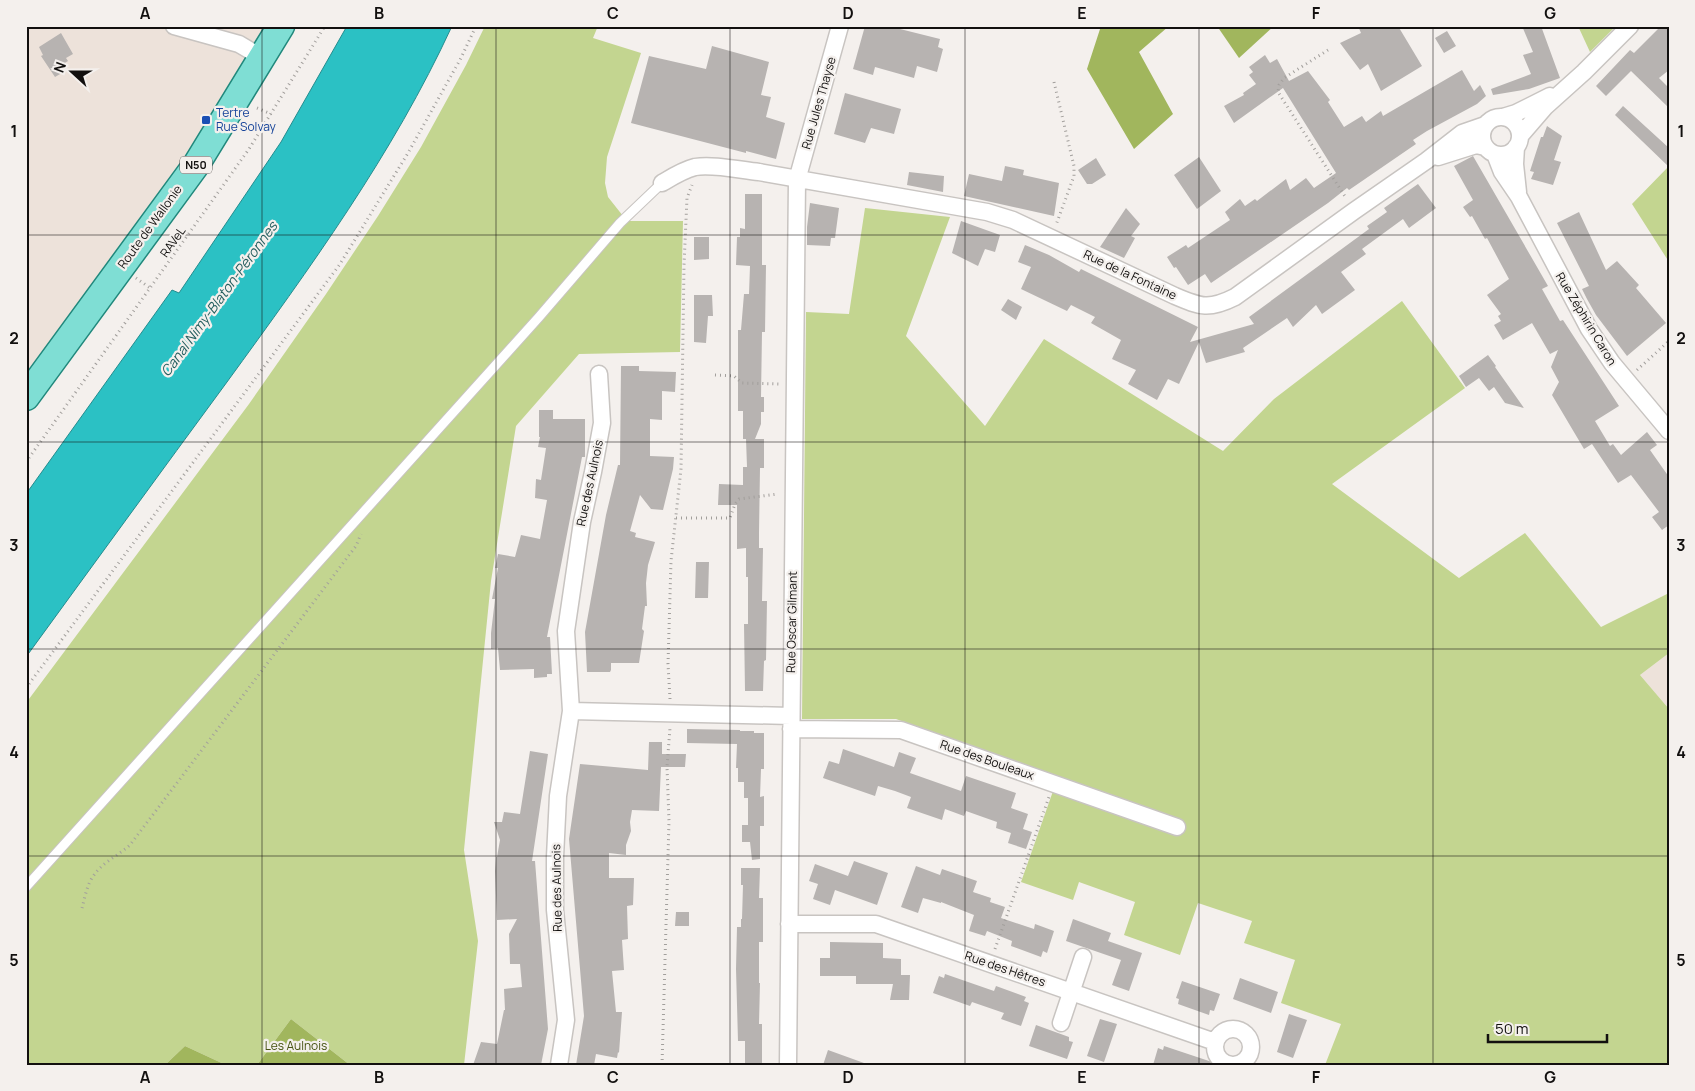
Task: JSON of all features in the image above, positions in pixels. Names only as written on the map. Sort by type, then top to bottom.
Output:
[{"type":"main road","name":"Route de Wallonie","points":[[26,397],[196,165],[281,26]]},
{"type":"street","points":[[174,26],[239,44],[263,58]]},
{"type":"street","name":"Rue Jules Thayse","points":[[797,180],[840,26]]},
{"type":"street","points":[[1567,86],[1516,113],[1494,118],[1485,125],[1482,136],[1490,151],[1503,155],[1511,153],[1529,124],[1630,26]]},
{"type":"street","points":[[1503,117],[1510,119],[1516,124],[1518,142]]},
{"type":"street","name":"Rue de la Fontaine","points":[[662,183],[680,172],[695,167],[707,167],[759,172],[987,212],[1013,220],[1182,299],[1205,306],[1219,305],[1235,297],[1426,161],[1462,133],[1485,125]]},
{"type":"street","name":"Rue Zéphirin Caron","points":[[1518,142],[1515,164],[1519,197]]},
{"type":"street","name":"Rue de la Fontaine","points":[[1426,161],[1476,146],[1490,151]]},
{"type":"street","name":"Rue Zéphirin Caron","points":[[1490,151],[1519,197],[1585,322],[1625,380],[1669,431]]},
{"type":"street","name":"Rue Oscar Gilmant","points":[[788,1065],[797,180]]},
{"type":"street","name":"Rue des Aulnois","points":[[560,1065],[566,1020],[555,910],[554,857],[558,796],[571,711],[566,631],[582,522],[602,423],[599,374]]},
{"type":"street","points":[[571,711],[671,713],[791,723]]},
{"type":"street","name":"Rue des Bouleaux","points":[[791,723],[902,730],[1177,827]]},
{"type":"street","name":"Rue des Hêtres","points":[[789,924],[876,924],[1216,1042]]},
{"type":"street","points":[[1061,1023],[1083,957]]},
{"type":"lane","points":[[26,887],[539,317],[620,223],[662,183]]},
{"type":"path","name":"RAVeL","points":[[26,462],[249,149],[325,26]]},
{"type":"path","points":[[26,688],[340,264],[408,153],[462,58],[476,26]]},
{"type":"path","points":[[1328,50],[1284,78],[1278,92],[1354,211]]},
{"type":"path","points":[[1052,238],[1074,176],[1074,166],[1054,82]]},
{"type":"path","points":[[257,108],[271,114]]},
{"type":"path","points":[[662,1065],[669,821],[667,768],[671,713],[668,664],[671,561],[681,469],[684,265],[688,198],[695,175],[707,167]]},
{"type":"path","points":[[1625,380],[1669,341]]},
{"type":"path","points":[[715,375],[734,376],[742,383],[795,384]]},
{"type":"path","points":[[676,518],[730,518],[739,499],[794,493]]},
{"type":"path","points":[[82,908],[87,889],[94,875],[130,845],[356,546],[361,534],[360,516]]},
{"type":"path","points":[[990,964],[1054,784]]},
{"type":"shaded area","points":[[26,26],[266,26],[221,103],[153,203],[26,378]]},
{"type":"shaded area","points":[[1669,653],[1669,709],[1640,675]]},
{"type":"green space","points":[[485,26],[598,26],[593,38],[641,53],[607,157],[605,183],[608,197],[623,216],[351,520],[382,496],[628,221],[683,221],[680,352],[579,354],[516,426],[491,581],[464,850],[478,941],[464,1065],[350,1065],[291,1019],[257,1065],[226,1065],[185,1046],[165,1065],[26,1065],[26,703],[249,404],[326,294],[421,147]]},
{"type":"green space","points":[[1101,26],[1169,26],[1139,52],[1173,114],[1134,149],[1087,69]]},
{"type":"green space","points":[[1217,26],[1274,26],[1239,58]]},
{"type":"green space","points":[[1578,26],[1616,26],[1590,52]]},
{"type":"green space","points":[[1669,166],[1669,262],[1632,204]]},
{"type":"green space","points":[[865,208],[950,217],[906,336],[985,426],[1044,339],[1223,451],[1274,399],[1402,301],[1465,388],[1332,484],[1459,578],[1525,533],[1601,627],[1669,593],[1669,653],[1640,675],[1669,709],[1669,1065],[1325,1065],[1341,1024],[1281,1003],[1295,960],[1244,943],[1252,921],[1198,903],[1180,955],[1124,935],[1135,902],[1079,882],[1073,900],[1021,882],[1058,777],[896,719],[802,719],[806,312],[849,314]]},
{"type":"green space","name":"Les Aulnois","points":[[291,1019],[350,1065],[257,1065]]},
{"type":"green space","points":[[185,1046],[226,1065],[165,1065]]},
{"type":"water","name":"Canal Nimy-Blaton-Péronnes","points":[[347,26],[452,26],[404,120],[319,253],[26,657],[26,494],[172,290],[179,293],[281,142]]},
{"type":"building","points":[[865,26],[901,26],[900,29],[940,39],[938,47],[943,49],[937,72],[917,66],[914,78],[875,67],[873,75],[853,69]]},
{"type":"building","points":[[1358,26],[1398,26],[1422,66],[1381,91],[1368,64],[1360,70],[1340,43],[1361,33]]},
{"type":"building","points":[[1522,26],[1541,26],[1560,78],[1529,89],[1493,95],[1491,89],[1531,74],[1523,55],[1533,52]]},
{"type":"building","points":[[1661,26],[1669,26],[1669,70],[1659,78],[1669,88],[1669,108],[1631,71],[1606,96],[1596,86],[1630,50],[1634,53]]},
{"type":"building","points":[[1447,31],[1456,46],[1444,53],[1435,38]]},
{"type":"building","points":[[61,33],[73,54],[66,58],[68,61],[63,64],[67,70],[55,77],[41,56],[43,55],[39,47]]},
{"type":"building","points":[[712,46],[769,62],[761,95],[771,97],[766,117],[785,123],[776,159],[631,123],[649,56],[706,69]]},
{"type":"building","points":[[1265,55],[1270,63],[1277,59],[1289,81],[1308,71],[1330,100],[1328,102],[1344,127],[1362,116],[1366,122],[1381,111],[1383,116],[1462,70],[1474,91],[1480,85],[1486,96],[1477,104],[1413,140],[1416,144],[1349,190],[1347,188],[1211,283],[1205,274],[1188,285],[1167,257],[1186,245],[1188,248],[1230,220],[1225,212],[1240,199],[1245,206],[1255,199],[1257,201],[1286,179],[1290,190],[1306,178],[1314,188],[1336,173],[1283,88],[1234,123],[1224,106],[1244,95],[1243,93],[1256,84],[1249,75],[1253,72],[1249,67]]},
{"type":"building","points":[[845,93],[901,109],[894,134],[871,128],[865,143],[834,134]]},
{"type":"building","points":[[1623,106],[1669,148],[1669,167],[1615,115]]},
{"type":"building","points":[[1547,126],[1562,136],[1554,160],[1561,162],[1553,185],[1531,179],[1534,172],[1530,171],[1541,137],[1543,137]]},
{"type":"building","points":[[1473,156],[1548,286],[1542,289],[1560,321],[1563,320],[1619,406],[1595,421],[1610,446],[1613,444],[1621,455],[1647,432],[1657,445],[1650,450],[1669,477],[1669,525],[1662,530],[1652,517],[1659,512],[1631,475],[1618,483],[1592,444],[1584,449],[1552,395],[1559,382],[1551,367],[1558,350],[1550,354],[1532,323],[1503,340],[1494,325],[1501,321],[1498,316],[1501,314],[1487,295],[1509,279],[1487,238],[1485,239],[1472,216],[1470,217],[1463,207],[1473,200],[1454,166]]},
{"type":"building","points":[[1199,157],[1221,191],[1197,209],[1174,175]]},
{"type":"building","points":[[1096,158],[1106,175],[1092,184],[1087,184],[1078,170]]},
{"type":"building","points":[[1005,166],[1024,170],[1023,175],[1059,183],[1054,216],[964,196],[969,174],[1002,181]]},
{"type":"building","points":[[909,172],[944,176],[943,192],[907,185]]},
{"type":"building","points":[[1418,184],[1436,208],[1409,228],[1403,219],[1362,249],[1366,254],[1341,272],[1355,290],[1322,314],[1316,305],[1293,327],[1287,318],[1243,348],[1245,352],[1206,363],[1199,342],[1179,384],[1168,379],[1157,400],[1128,384],[1136,370],[1112,359],[1121,340],[1091,323],[1095,317],[1071,305],[1067,311],[1021,289],[1031,267],[1018,262],[1025,245],[1049,255],[1079,272],[1081,269],[1198,327],[1190,342],[1254,324],[1249,317],[1369,229],[1367,226],[1387,212],[1384,208]]},
{"type":"building","points":[[745,194],[762,194],[762,265],[766,265],[765,332],[762,332],[761,397],[764,397],[764,412],[761,412],[761,424],[755,439],[764,439],[764,468],[760,468],[759,533],[759,548],[763,548],[762,601],[767,601],[766,660],[764,661],[763,691],[745,691],[744,624],[748,624],[748,577],[746,577],[746,548],[737,549],[737,505],[718,505],[719,484],[743,485],[743,467],[747,467],[746,439],[743,439],[743,411],[738,411],[738,330],[741,330],[744,294],[749,294],[750,266],[736,265],[737,237],[740,237],[740,228],[745,229]]},
{"type":"building","points":[[810,203],[839,208],[835,238],[831,238],[830,246],[807,245]]},
{"type":"building","points":[[1126,208],[1140,224],[1131,236],[1135,238],[1124,258],[1100,247]]},
{"type":"building","points":[[1579,212],[1606,270],[1617,261],[1639,285],[1636,288],[1666,323],[1627,356],[1596,315],[1587,299],[1582,289],[1589,286],[1557,223]]},
{"type":"building","points":[[961,221],[1000,235],[995,252],[985,249],[978,266],[952,253]]},
{"type":"building","points":[[694,237],[709,237],[709,259],[694,260]]},
{"type":"building","points":[[694,295],[712,295],[713,316],[708,316],[706,343],[694,342]]},
{"type":"building","points":[[1008,299],[1022,307],[1016,320],[1001,310]]},
{"type":"building","points":[[1488,355],[1524,408],[1505,403],[1494,387],[1489,391],[1479,378],[1466,387],[1459,376]]},
{"type":"building","points":[[621,366],[639,366],[639,371],[676,372],[675,392],[662,391],[662,420],[650,419],[650,456],[674,457],[673,469],[663,510],[651,509],[640,495],[630,531],[636,533],[635,537],[655,542],[648,565],[646,583],[647,606],[645,606],[642,629],[644,631],[639,663],[611,663],[610,672],[587,672],[585,632],[606,515],[618,465],[620,465]]},
{"type":"building","points":[[539,410],[553,410],[553,419],[585,419],[585,457],[582,457],[547,637],[550,637],[552,674],[547,674],[547,677],[534,678],[534,669],[500,670],[498,648],[491,649],[491,633],[495,599],[492,599],[498,568],[495,568],[498,554],[515,557],[521,535],[540,539],[547,500],[535,498],[536,479],[541,480],[546,448],[538,447],[540,437]]},
{"type":"building","points":[[696,562],[709,562],[708,598],[695,598]]},
{"type":"building","points":[[687,729],[740,730],[764,733],[764,769],[761,769],[760,797],[764,796],[764,826],[760,826],[760,859],[752,860],[750,842],[742,842],[742,825],[748,825],[748,798],[744,798],[744,782],[738,782],[738,768],[736,768],[737,744],[687,743]]},
{"type":"building","points":[[649,742],[662,742],[662,754],[686,754],[685,767],[661,767],[659,811],[632,810],[631,831],[626,845],[626,855],[609,853],[609,878],[634,878],[633,905],[627,906],[628,939],[622,940],[624,970],[612,971],[616,1012],[622,1012],[619,1053],[617,1058],[596,1054],[594,1065],[576,1065],[584,1016],[569,839],[580,764],[648,770]]},
{"type":"building","points":[[843,749],[894,767],[899,752],[916,758],[910,773],[961,791],[966,776],[1016,793],[1011,808],[1028,814],[1023,829],[1032,832],[1026,849],[1008,843],[1011,833],[996,828],[997,822],[966,811],[964,816],[945,809],[942,820],[907,808],[911,797],[895,791],[878,786],[875,796],[823,778],[829,761],[839,764]]},
{"type":"building","points":[[530,751],[548,754],[532,861],[535,861],[548,1029],[541,1065],[473,1065],[481,1042],[497,1044],[505,1010],[504,989],[522,987],[520,964],[510,964],[509,934],[517,919],[497,920],[495,871],[500,840],[494,822],[502,822],[504,812],[520,814]]},
{"type":"building","points":[[854,861],[888,873],[877,905],[835,890],[830,905],[813,899],[818,884],[809,881],[815,864],[848,876]]},
{"type":"building","points":[[916,866],[940,875],[942,869],[977,881],[973,892],[991,898],[990,902],[1005,907],[1001,918],[1034,929],[1035,924],[1054,931],[1047,953],[1043,951],[1041,957],[1011,946],[1012,941],[987,931],[985,936],[969,931],[974,915],[941,902],[923,898],[918,913],[901,907]]},
{"type":"building","points":[[741,868],[760,868],[759,898],[763,898],[763,942],[759,942],[759,1024],[762,1024],[762,1065],[745,1065],[745,1041],[738,1041],[736,969],[737,927],[741,927],[742,919],[743,885],[741,885]]},
{"type":"building","points":[[676,912],[689,912],[689,926],[675,926]]},
{"type":"building","points":[[1073,919],[1111,933],[1108,941],[1142,953],[1129,991],[1112,985],[1121,960],[1066,941]]},
{"type":"building","points":[[830,942],[883,943],[883,958],[901,959],[901,975],[910,975],[909,1000],[890,1000],[893,984],[856,984],[856,976],[820,976],[820,958],[830,958]]},
{"type":"building","points":[[945,974],[994,991],[996,986],[1026,997],[1024,1001],[1029,1003],[1021,1026],[1001,1019],[1004,1013],[972,1002],[970,1006],[933,993],[939,976],[944,978]]},
{"type":"building","points":[[1240,978],[1278,992],[1271,1013],[1233,999]]},
{"type":"building","points":[[1182,981],[1220,994],[1214,1011],[1210,1010],[1209,1015],[1178,1004],[1179,999],[1176,998]]},
{"type":"building","points":[[1289,1014],[1307,1020],[1293,1058],[1277,1052]]},
{"type":"building","points":[[1100,1019],[1117,1024],[1104,1062],[1087,1056]]},
{"type":"building","points":[[1036,1025],[1069,1037],[1069,1041],[1073,1042],[1067,1059],[1029,1046]]},
{"type":"building","points":[[1164,1046],[1212,1062],[1211,1065],[1153,1065],[1158,1048],[1163,1050]]},
{"type":"building","points":[[828,1050],[864,1063],[864,1065],[823,1065]]},
{"type":"place","name":"Tertre Rue Solvay","points":[[206,120]]}]
